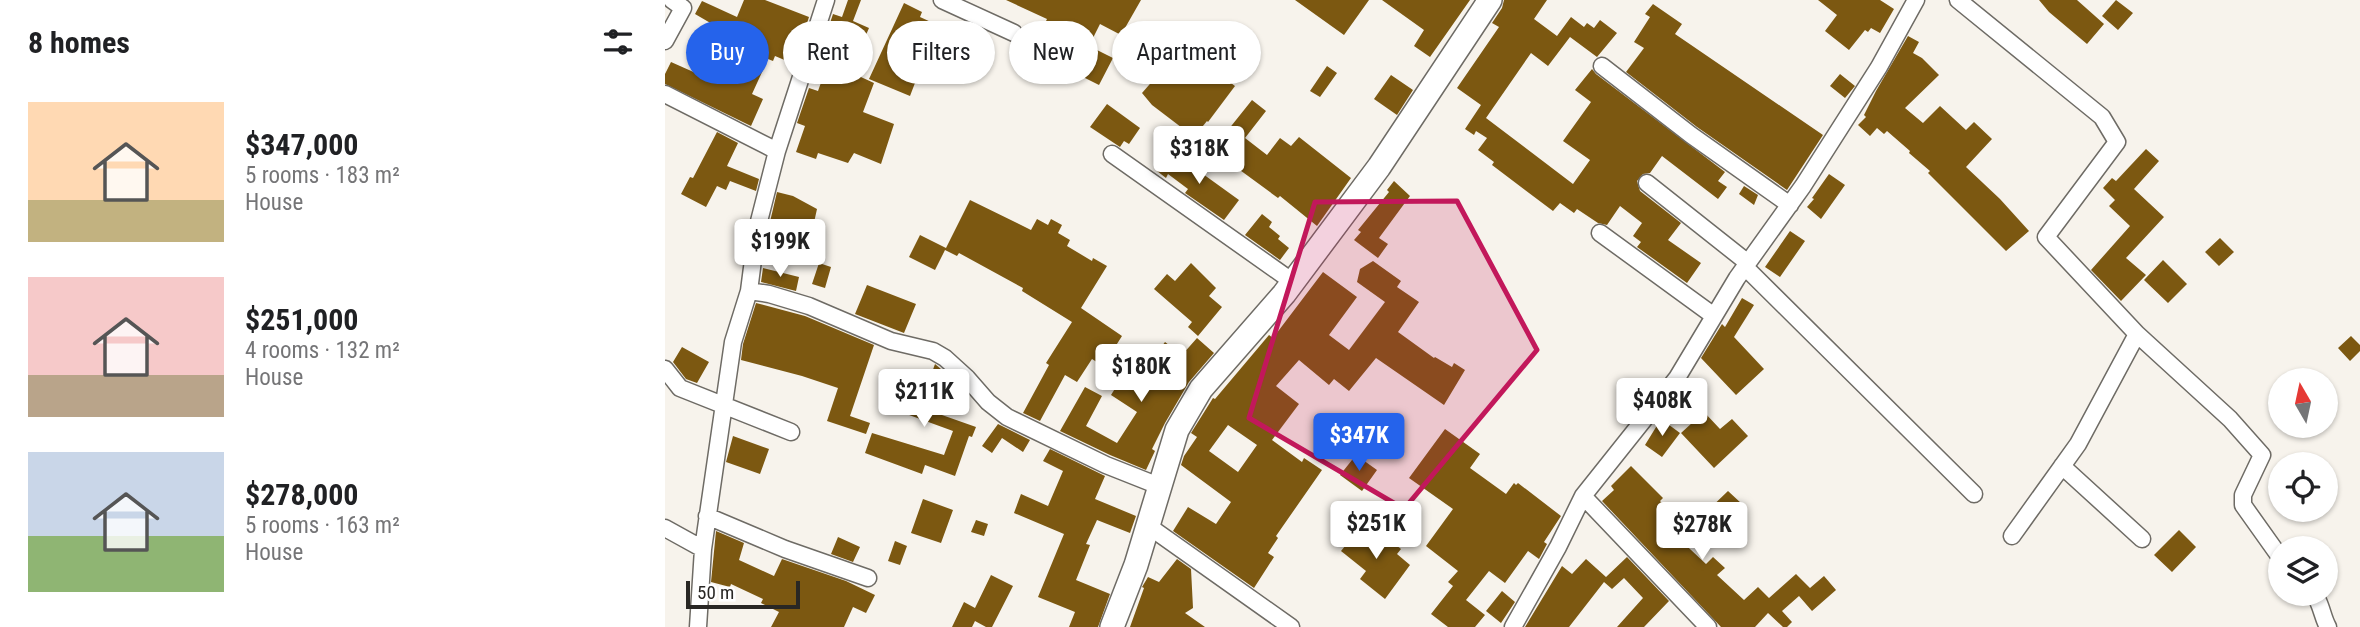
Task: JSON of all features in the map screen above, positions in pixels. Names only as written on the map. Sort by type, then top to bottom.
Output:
[{"type":"street","points":[[698,627],[703,549],[733,342],[749,291],[757,229],[777,151],[826,0]]},
{"type":"street","points":[[942,0],[1009,31]]},
{"type":"street","points":[[1112,627],[1136,565],[1177,430],[1201,389],[1293,282],[1379,167],[1490,0]]},
{"type":"street","points":[[1513,627],[1583,496],[1677,378],[1747,265],[1790,205],[1879,67],[1916,0]]},
{"type":"street","points":[[1958,0],[2102,117],[2117,142],[2046,237],[2137,334],[2230,419],[2262,455],[2243,495],[2243,505],[2268,540]]},
{"type":"street","points":[[665,41],[680,3]]},
{"type":"street","points":[[1602,66],[1691,135],[1790,205]]},
{"type":"street","points":[[665,94],[777,151]]},
{"type":"street","points":[[1112,154],[1293,282]]},
{"type":"street","points":[[1647,183],[1747,265],[1974,494]]},
{"type":"street","points":[[1600,233],[1714,316]]},
{"type":"street","points":[[749,291],[809,306],[891,341],[933,351],[945,358],[988,402],[1007,417],[1106,465],[1159,486]]},
{"type":"street","points":[[2013,536],[2078,443],[2137,334]]},
{"type":"street","points":[[665,369],[680,388],[791,432]]},
{"type":"street","points":[[2062,466],[2142,539]]},
{"type":"street","points":[[1583,496],[1708,627]]},
{"type":"street","points":[[708,516],[785,549],[868,578]]},
{"type":"street","points":[[1147,525],[1291,627]]},
{"type":"street","points":[[665,528],[703,549]]},
{"type":"street","points":[[2319,606],[2328,627]]},
{"type":"highlighted area","points":[[1457,201],[1537,350],[1404,509],[1249,418],[1315,202]]},
{"type":"building","points":[[744,0],[765,0],[809,17],[808,21],[783,21],[783,59],[775,56],[773,61],[769,59],[769,21],[707,21],[695,14],[702,1],[737,17]]},
{"type":"building","points":[[848,0],[861,0],[853,21],[831,21],[833,14],[842,17]]},
{"type":"building","points":[[1006,0],[1141,0],[1129,21],[1112,21],[1112,30],[1100,24],[1098,28],[1098,21],[1046,21],[1047,19]]},
{"type":"building","points":[[1295,0],[1369,0],[1344,35]]},
{"type":"building","points":[[1382,0],[1470,0],[1430,57],[1414,46],[1424,30]]},
{"type":"building","points":[[1504,0],[1547,0],[1534,19],[1557,36],[1571,17],[1584,27],[1587,23],[1594,28],[1600,20],[1617,33],[1597,57],[1570,37],[1548,66],[1531,53],[1486,118],[1573,184],[1590,160],[1563,141],[1591,102],[1575,90],[1592,69],[1725,172],[1718,181],[1727,187],[1718,199],[1662,156],[1650,173],[1643,174],[1637,181],[1640,191],[1681,223],[1668,240],[1701,263],[1687,283],[1637,247],[1641,242],[1633,236],[1642,223],[1620,206],[1607,225],[1598,223],[1577,209],[1574,213],[1560,203],[1553,211],[1492,165],[1494,162],[1478,150],[1487,138],[1476,131],[1474,135],[1465,129],[1481,105],[1457,88],[1499,27],[1492,23]]},
{"type":"building","points":[[1818,0],[1880,0],[1894,9],[1880,33],[1871,28],[1868,32],[1865,30],[1849,50],[1825,31],[1837,15]]},
{"type":"building","points":[[2039,0],[2077,0],[2104,24],[2087,44]]},
{"type":"building","points":[[2116,0],[2133,13],[2118,30],[2102,16]]},
{"type":"building","points":[[904,3],[922,12],[920,17],[929,21],[896,21]]},
{"type":"building","points":[[1653,4],[1682,24],[1675,34],[1823,135],[1787,190],[1697,127],[1626,72],[1644,48],[1634,42],[1650,17],[1645,14]]},
{"type":"building","points":[[1908,36],[1919,42],[1913,53],[1939,75],[1905,108],[1923,123],[1940,106],[1966,130],[1974,122],[1992,139],[1966,167],[2029,231],[2006,251],[1928,173],[1930,171],[1887,131],[1884,134],[1877,128],[1870,136],[1858,125],[1866,117],[1864,115],[1876,91]]},
{"type":"building","points":[[887,40],[887,84],[915,84],[910,96],[873,81],[873,70]]},
{"type":"building","points":[[1098,50],[1112,58],[1099,85],[1097,84]]},
{"type":"building","points":[[671,62],[686,69],[686,84],[757,84],[752,94],[763,99],[751,126],[665,84],[665,74]]},
{"type":"building","points":[[1327,66],[1337,73],[1320,97],[1310,91]]},
{"type":"building","points":[[1840,74],[1855,86],[1845,98],[1830,86]]},
{"type":"building","points":[[1391,75],[1413,90],[1397,115],[1374,99]]},
{"type":"building","points":[[874,83],[863,112],[894,124],[881,164],[854,153],[848,163],[818,153],[816,159],[796,152],[805,126],[797,123],[809,88],[818,91],[820,84]]},
{"type":"building","points":[[1150,84],[1235,86],[1194,137],[1152,105],[1142,93]]},
{"type":"building","points":[[1252,100],[1266,111],[1245,138],[1267,155],[1280,138],[1291,146],[1299,137],[1351,178],[1317,226],[1280,196],[1278,198],[1218,154],[1229,140],[1224,135]]},
{"type":"building","points":[[1107,104],[1140,128],[1129,144],[1124,141],[1120,147],[1090,127]]},
{"type":"building","points":[[717,132],[738,143],[727,166],[759,179],[756,191],[730,181],[726,190],[717,186],[706,207],[681,194],[690,177],[693,178]]},
{"type":"building","points":[[2146,149],[2159,161],[2134,189],[2164,217],[2126,258],[2146,275],[2121,301],[2091,270],[2130,226],[2109,206],[2115,200],[2103,188],[2112,178],[2116,181]]},
{"type":"building","points":[[1171,151],[1239,200],[1224,220],[1185,193],[1188,189],[1168,174],[1166,178],[1157,171]]},
{"type":"building","points":[[1829,174],[1845,185],[1821,219],[1807,207]]},
{"type":"building","points":[[1394,181],[1410,196],[1379,238],[1388,244],[1378,258],[1354,240],[1361,232],[1358,230],[1389,192],[1387,190]]},
{"type":"building","points":[[1744,186],[1758,195],[1754,205],[1739,194]]},
{"type":"building","points":[[777,192],[793,196],[817,209],[807,254],[791,251],[794,233],[769,226]]},
{"type":"building","points":[[970,200],[1031,230],[1037,219],[1048,225],[1051,219],[1062,225],[1058,233],[1070,240],[1067,246],[1092,261],[1093,258],[1107,266],[1081,308],[1122,336],[1103,366],[1092,359],[1077,382],[1065,375],[1040,421],[1023,413],[1049,365],[1046,363],[1072,322],[1022,291],[1023,288],[959,253],[957,256],[945,250],[935,270],[909,257],[920,235],[946,248]]},
{"type":"building","points":[[1262,214],[1272,222],[1269,227],[1280,236],[1278,239],[1289,248],[1280,260],[1245,235]]},
{"type":"building","points":[[1790,231],[1805,241],[1780,277],[1765,267]]},
{"type":"building","points":[[2220,238],[2234,252],[2219,266],[2205,252]]},
{"type":"building","points":[[2163,260],[2187,284],[2168,303],[2144,280]]},
{"type":"building","points":[[1373,261],[1401,281],[1397,287],[1419,302],[1398,332],[1434,358],[1452,367],[1454,363],[1465,370],[1444,405],[1376,358],[1349,391],[1334,379],[1329,385],[1299,360],[1276,386],[1299,404],[1272,440],[1302,462],[1304,458],[1322,470],[1276,536],[1278,538],[1268,553],[1274,557],[1254,588],[1173,531],[1188,507],[1216,524],[1231,502],[1181,465],[1197,437],[1191,433],[1213,398],[1215,399],[1269,335],[1273,338],[1323,272],[1357,297],[1329,335],[1349,350],[1385,302],[1357,282],[1360,269]],"holes":[[[1228,425],[1257,445],[1238,472],[1209,451]]]},
{"type":"building","points":[[819,263],[831,267],[825,288],[812,284]]},
{"type":"building","points":[[1191,263],[1216,288],[1209,296],[1222,307],[1198,336],[1188,327],[1192,322],[1154,289],[1167,274],[1175,281]]},
{"type":"building","points":[[763,268],[799,277],[796,291],[761,282]]},
{"type":"building","points":[[867,285],[916,304],[904,333],[855,314]]},
{"type":"building","points":[[1742,298],[1754,305],[1734,337],[1764,369],[1736,395],[1701,358],[1722,324],[1725,327]]},
{"type":"building","points":[[756,303],[805,316],[874,345],[850,416],[870,423],[866,434],[827,421],[838,388],[741,360],[743,344]]},
{"type":"building","points":[[2351,336],[2360,345],[2360,351],[2350,361],[2338,348]]},
{"type":"building","points":[[1197,338],[1214,353],[1189,382],[1165,423],[1152,449],[1155,451],[1146,470],[1060,431],[1085,387],[1102,396],[1086,426],[1117,443],[1137,412],[1111,395],[1121,379],[1133,387],[1151,357],[1153,358],[1165,342],[1182,355]]},
{"type":"building","points":[[682,347],[709,362],[697,383],[686,379],[673,362]]},
{"type":"building","points":[[935,364],[954,380],[942,415],[976,427],[972,437],[969,436],[955,476],[925,465],[922,474],[865,453],[872,433],[944,455],[953,431],[879,404],[884,390],[921,403]]},
{"type":"building","points":[[1635,383],[1651,394],[1635,414],[1620,404]]},
{"type":"building","points":[[1704,412],[1720,429],[1732,419],[1748,436],[1714,468],[1681,433]]},
{"type":"building","points":[[1661,419],[1680,433],[1662,457],[1645,445]]},
{"type":"building","points":[[998,424],[1030,440],[1023,452],[1002,438],[992,453],[982,446]]},
{"type":"building","points":[[1445,429],[1480,454],[1470,468],[1506,494],[1514,483],[1518,483],[1561,516],[1544,542],[1547,544],[1539,559],[1528,551],[1505,583],[1489,571],[1466,600],[1485,615],[1475,627],[1448,627],[1431,614],[1453,586],[1448,582],[1458,571],[1426,546],[1453,509],[1409,478]]},
{"type":"building","points":[[733,436],[769,449],[760,474],[726,462]]},
{"type":"building","points":[[1050,449],[1105,476],[1095,499],[1136,516],[1130,533],[1097,520],[1086,544],[1090,545],[1076,580],[1110,594],[1098,627],[1069,627],[1075,612],[1038,597],[1064,534],[1014,513],[1021,494],[1048,506],[1063,471],[1043,461]]},
{"type":"building","points":[[1356,455],[1377,470],[1362,491],[1340,475]]},
{"type":"building","points":[[1631,466],[1663,498],[1660,501],[1669,511],[1659,520],[1706,564],[1713,557],[1725,568],[1717,575],[1744,600],[1758,587],[1769,598],[1796,574],[1810,588],[1824,576],[1836,590],[1812,611],[1799,596],[1782,611],[1792,622],[1787,627],[1783,627],[1768,613],[1755,627],[1721,627],[1602,501],[1614,490],[1611,486]]},
{"type":"building","points":[[1728,491],[1742,504],[1717,531],[1702,516]]},
{"type":"building","points":[[923,499],[953,510],[941,543],[911,533]]},
{"type":"building","points":[[976,520],[988,524],[984,536],[971,532]]},
{"type":"building","points":[[1363,524],[1388,545],[1391,541],[1401,549],[1397,554],[1410,565],[1385,599],[1360,579],[1366,571],[1341,551]]},
{"type":"building","points":[[2179,530],[2196,547],[2172,572],[2154,555]]},
{"type":"building","points":[[716,531],[744,543],[739,560],[774,576],[782,559],[846,581],[875,595],[866,613],[853,607],[844,627],[771,627],[779,612],[761,603],[763,599],[731,584],[730,587],[711,582]]},
{"type":"building","points":[[838,537],[860,547],[853,562],[831,554]]},
{"type":"building","points":[[895,541],[907,546],[900,565],[888,561]]},
{"type":"building","points":[[1627,557],[1669,601],[1644,627],[1617,627],[1643,598],[1624,578],[1612,589],[1604,582],[1569,627],[1525,627],[1562,566],[1572,574],[1586,559],[1606,577]]},
{"type":"building","points":[[1177,559],[1191,569],[1193,608],[1185,613],[1205,627],[1130,627],[1144,588],[1142,587],[1148,577],[1159,582]]},
{"type":"building","points":[[991,575],[1013,586],[992,627],[975,621],[972,627],[952,627],[964,602],[975,608]]},
{"type":"building","points":[[1502,591],[1515,602],[1501,623],[1486,611]]}]
